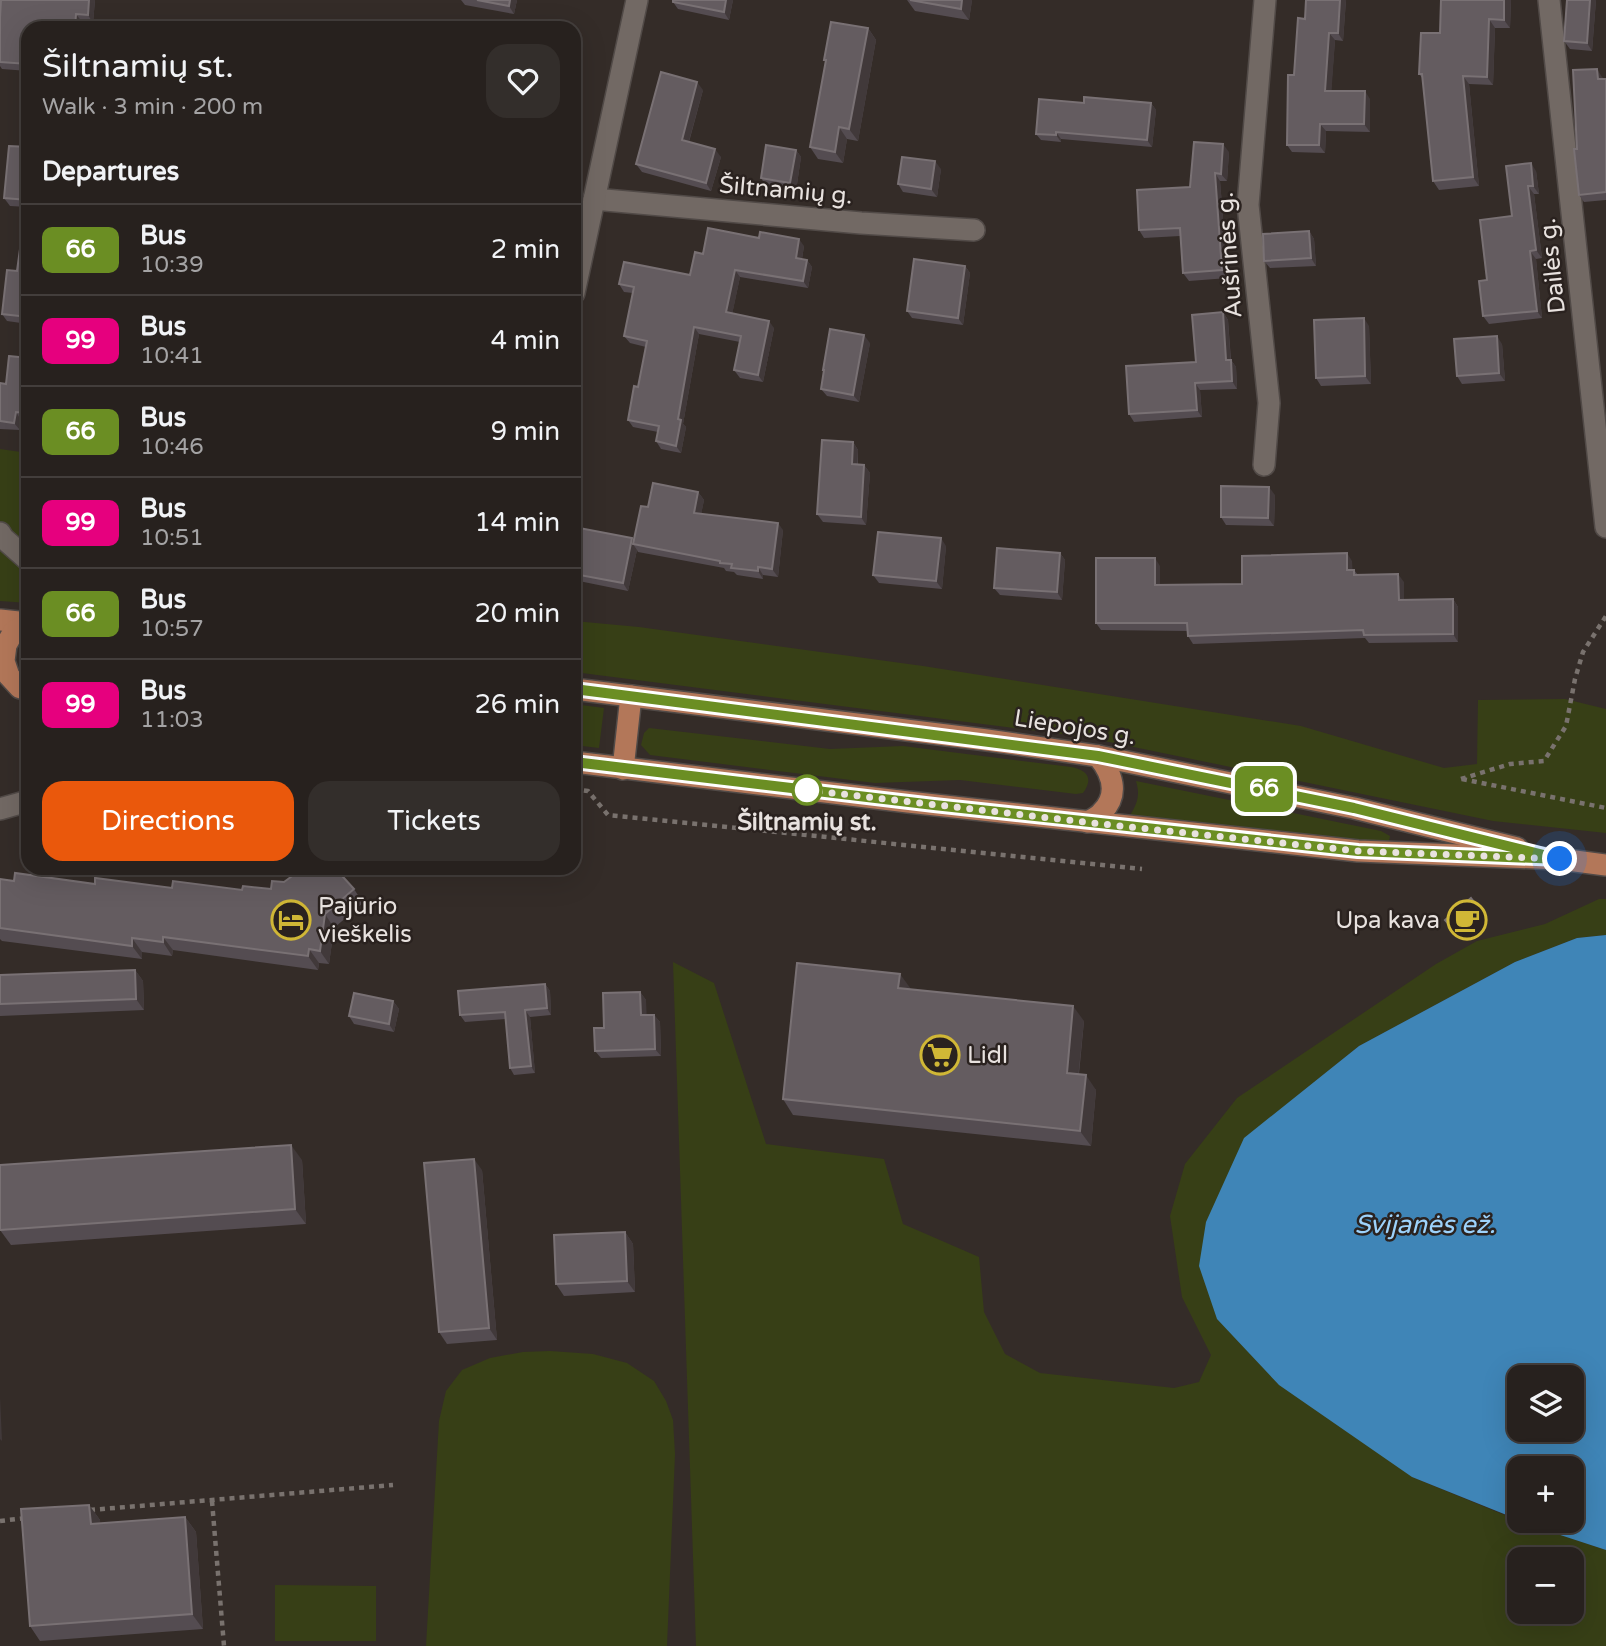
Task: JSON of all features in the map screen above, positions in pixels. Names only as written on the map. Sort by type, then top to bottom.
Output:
[{"type":"main road","points":[[0,620],[21,622]]},
{"type":"main road","points":[[16,687],[4,661],[6,645],[14,631],[21,626]]},
{"type":"main road","name":"Liepojos g.","points":[[581,690],[1098,756],[1354,808],[1560,859]]},
{"type":"main road","points":[[623,769],[631,696]]},
{"type":"main road","points":[[1088,822],[1102,813],[1111,800],[1112,784],[1108,768],[1098,756]]},
{"type":"main road","name":"Liepojos g.","points":[[581,763],[1358,851],[1560,859],[1606,865]]},
{"type":"street","points":[[581,260],[637,0]]},
{"type":"street","name":"Aušrinės g.","points":[[1264,465],[1269,403],[1248,205],[1265,0]]},
{"type":"street","name":"Dailės g.","points":[[1549,0],[1606,527]]},
{"type":"street","name":"Šiltnamių g.","points":[[594,199],[861,223],[974,230]]},
{"type":"street","points":[[0,533],[21,554]]},
{"type":"street","points":[[0,809],[21,803]]},
{"type":"path","points":[[1606,616],[1583,652],[1566,726],[1544,761],[1510,764],[1461,779],[1606,808]]},
{"type":"path","points":[[581,790],[588,791],[608,816],[1142,869]]},
{"type":"path","points":[[83,1511],[393,1485]]},
{"type":"path","points":[[212,1501],[224,1646]]},
{"type":"path","points":[[0,1521],[28,1518]]},
{"type":"green space","points":[[0,449],[21,452],[21,602],[0,601]]},
{"type":"green space","points":[[581,622],[639,627],[923,666],[1301,726],[1444,768],[1477,764],[1478,700],[1565,699],[1606,709],[1606,833],[1493,821],[1085,737],[581,673]]},
{"type":"green space","points":[[581,705],[604,708],[599,748],[581,746]]},
{"type":"green space","points":[[649,728],[830,749],[903,746],[1071,767],[1085,773],[1088,783],[1083,793],[1076,794],[960,780],[875,783],[650,755],[641,745],[644,733]]},
{"type":"green space","points":[[1136,781],[1381,831],[1390,836],[1389,841],[1130,815],[1138,798]]},
{"type":"green space","points":[[1599,899],[1606,899],[1606,935],[1577,938],[1515,962],[1359,1046],[1245,1138],[1412,1477],[1507,1516],[1507,1533],[1555,1533],[1606,1550],[1606,1646],[696,1646],[673,962],[714,983],[766,1144],[884,1159],[903,1224],[979,1257],[984,1312],[1005,1354],[1040,1373],[1174,1388],[1199,1382],[1211,1355],[1182,1297],[1170,1216],[1185,1164],[1237,1098],[1436,964],[1477,941],[1545,924]]},
{"type":"green space","points":[[523,1352],[593,1354],[627,1363],[654,1381],[666,1401],[673,1420],[675,1454],[667,1646],[426,1646],[439,1421],[446,1391],[462,1370],[490,1358]]},
{"type":"green space","points":[[275,1585],[376,1586],[376,1641],[275,1641]]},
{"type":"water","name":"Svijanės ež.","points":[[1606,935],[1606,1550],[1554,1533],[1584,1533],[1584,1456],[1507,1456],[1507,1515],[1412,1477],[1279,1385],[1217,1319],[1199,1266],[1206,1222],[1244,1138],[1359,1046],[1515,962],[1577,938]]},
{"type":"building","points":[[1,0],[89,0],[88,15],[76,14],[76,21],[21,21],[21,64],[0,62]]},
{"type":"building","points":[[477,0],[510,0],[509,6]]},
{"type":"building","points":[[673,0],[726,0],[724,12]]},
{"type":"building","points":[[910,0],[962,0],[961,9]]},
{"type":"building","points":[[1306,0],[1340,0],[1338,33],[1329,33],[1325,91],[1365,91],[1364,124],[1320,124],[1319,145],[1287,145],[1288,75],[1294,75],[1298,18],[1305,19]]},
{"type":"building","points":[[1441,0],[1504,0],[1504,20],[1489,19],[1487,77],[1463,76],[1473,177],[1433,181],[1422,74],[1419,74],[1421,33],[1440,33]]},
{"type":"building","points":[[1567,0],[1590,0],[1587,43],[1564,41]]},
{"type":"building","points":[[831,22],[868,28],[849,129],[839,127],[835,152],[810,147]]},
{"type":"building","points":[[1597,69],[1598,79],[1606,79],[1606,192],[1579,195],[1574,149],[1577,149],[1573,70]]},
{"type":"building","points":[[661,72],[697,82],[682,140],[715,149],[706,183],[636,164]]},
{"type":"building","points":[[1084,97],[1151,103],[1147,140],[1056,132],[1056,135],[1036,134],[1039,99],[1084,103]]},
{"type":"building","points":[[1194,142],[1223,144],[1221,174],[1215,173],[1222,270],[1183,273],[1180,228],[1139,230],[1137,190],[1190,187]]},
{"type":"building","points":[[766,145],[796,150],[790,183],[761,178]]},
{"type":"building","points":[[9,146],[21,147],[21,199],[4,198]]},
{"type":"building","points":[[902,157],[935,161],[931,189],[898,184]]},
{"type":"building","points":[[1531,163],[1533,186],[1528,186],[1536,250],[1530,251],[1537,311],[1483,316],[1479,281],[1487,280],[1480,220],[1512,216],[1506,166]]},
{"type":"building","points":[[708,228],[759,238],[760,232],[799,239],[796,258],[807,260],[803,281],[735,270],[726,312],[769,321],[758,375],[734,370],[741,336],[694,327],[676,446],[656,441],[659,426],[628,420],[634,386],[638,387],[647,341],[624,336],[634,287],[619,284],[624,262],[690,275],[695,252],[703,254]]},
{"type":"building","points":[[1309,231],[1311,258],[1264,261],[1263,234]]},
{"type":"building","points":[[21,249],[21,316],[2,314],[7,270],[17,271]]},
{"type":"building","points":[[914,259],[965,266],[958,318],[907,311]]},
{"type":"building","points":[[1223,312],[1226,360],[1231,360],[1232,381],[1195,383],[1197,410],[1129,414],[1126,366],[1196,362],[1192,315]]},
{"type":"building","points":[[1364,318],[1365,376],[1316,378],[1314,320]]},
{"type":"building","points":[[830,329],[864,335],[853,395],[821,389]]},
{"type":"building","points":[[1497,336],[1499,373],[1457,376],[1454,339]]},
{"type":"building","points":[[9,356],[21,357],[21,412],[16,412],[14,423],[0,421],[0,383],[6,384]]},
{"type":"building","points":[[822,440],[853,442],[852,464],[864,465],[861,517],[817,514]]},
{"type":"building","points":[[653,483],[698,492],[694,513],[778,523],[772,569],[758,567],[758,571],[731,568],[732,564],[720,561],[633,544],[641,506],[648,507]]},
{"type":"building","points":[[1221,486],[1269,487],[1268,518],[1221,517]]},
{"type":"building","points":[[581,528],[632,538],[623,583],[581,575]]},
{"type":"building","points":[[878,532],[941,538],[936,581],[873,575]]},
{"type":"building","points":[[997,548],[1060,553],[1057,592],[994,588]]},
{"type":"building","points":[[1347,553],[1347,570],[1354,570],[1354,575],[1398,574],[1399,600],[1453,599],[1453,634],[1364,635],[1363,630],[1188,636],[1187,623],[1096,623],[1096,558],[1155,558],[1155,585],[1242,584],[1242,556]]},
{"type":"building","points":[[15,873],[95,884],[95,878],[172,888],[173,881],[242,890],[243,886],[271,889],[272,881],[284,882],[294,875],[341,875],[354,889],[325,914],[320,951],[309,949],[308,956],[163,937],[163,942],[132,938],[132,946],[0,928],[0,879],[14,881]]},
{"type":"building","name":"Upa kava","points":[[1471,898],[1483,913],[1458,934],[1445,920]]},
{"type":"building","name":"Lidl","points":[[797,963],[900,974],[898,988],[1073,1006],[1067,1073],[1086,1075],[1080,1131],[783,1099]]},
{"type":"building","points":[[135,970],[136,999],[0,1004],[0,975]]},
{"type":"building","points":[[545,984],[547,1008],[525,1010],[531,1066],[510,1068],[505,1012],[460,1015],[458,991]]},
{"type":"building","points":[[640,992],[641,1015],[654,1015],[655,1049],[595,1051],[594,1028],[604,1028],[603,993]]},
{"type":"building","points":[[354,993],[393,1001],[389,1024],[349,1016]]},
{"type":"building","points":[[291,1145],[295,1209],[0,1230],[0,1165]]},
{"type":"building","points":[[474,1159],[489,1328],[439,1332],[424,1163]]},
{"type":"building","points":[[625,1232],[627,1281],[556,1284],[554,1235]]},
{"type":"building","points":[[89,1505],[91,1524],[185,1517],[192,1614],[30,1626],[21,1509]]},
{"type":"bus line","name":"66","points":[[581,690],[1098,756],[1354,808],[1560,859],[1358,851],[581,763]]},
{"type":"place","name":"Šiltnamių st.","points":[[807,790]]},
{"type":"place","name":"Pajūrio vieškelis","points":[[291,920]]},
{"type":"place","name":"Upa kava","points":[[1467,920]]},
{"type":"place","name":"Lidl","points":[[940,1055]]},
{"type":"route","points":[[807,790],[1358,851],[1560,859]]}]
